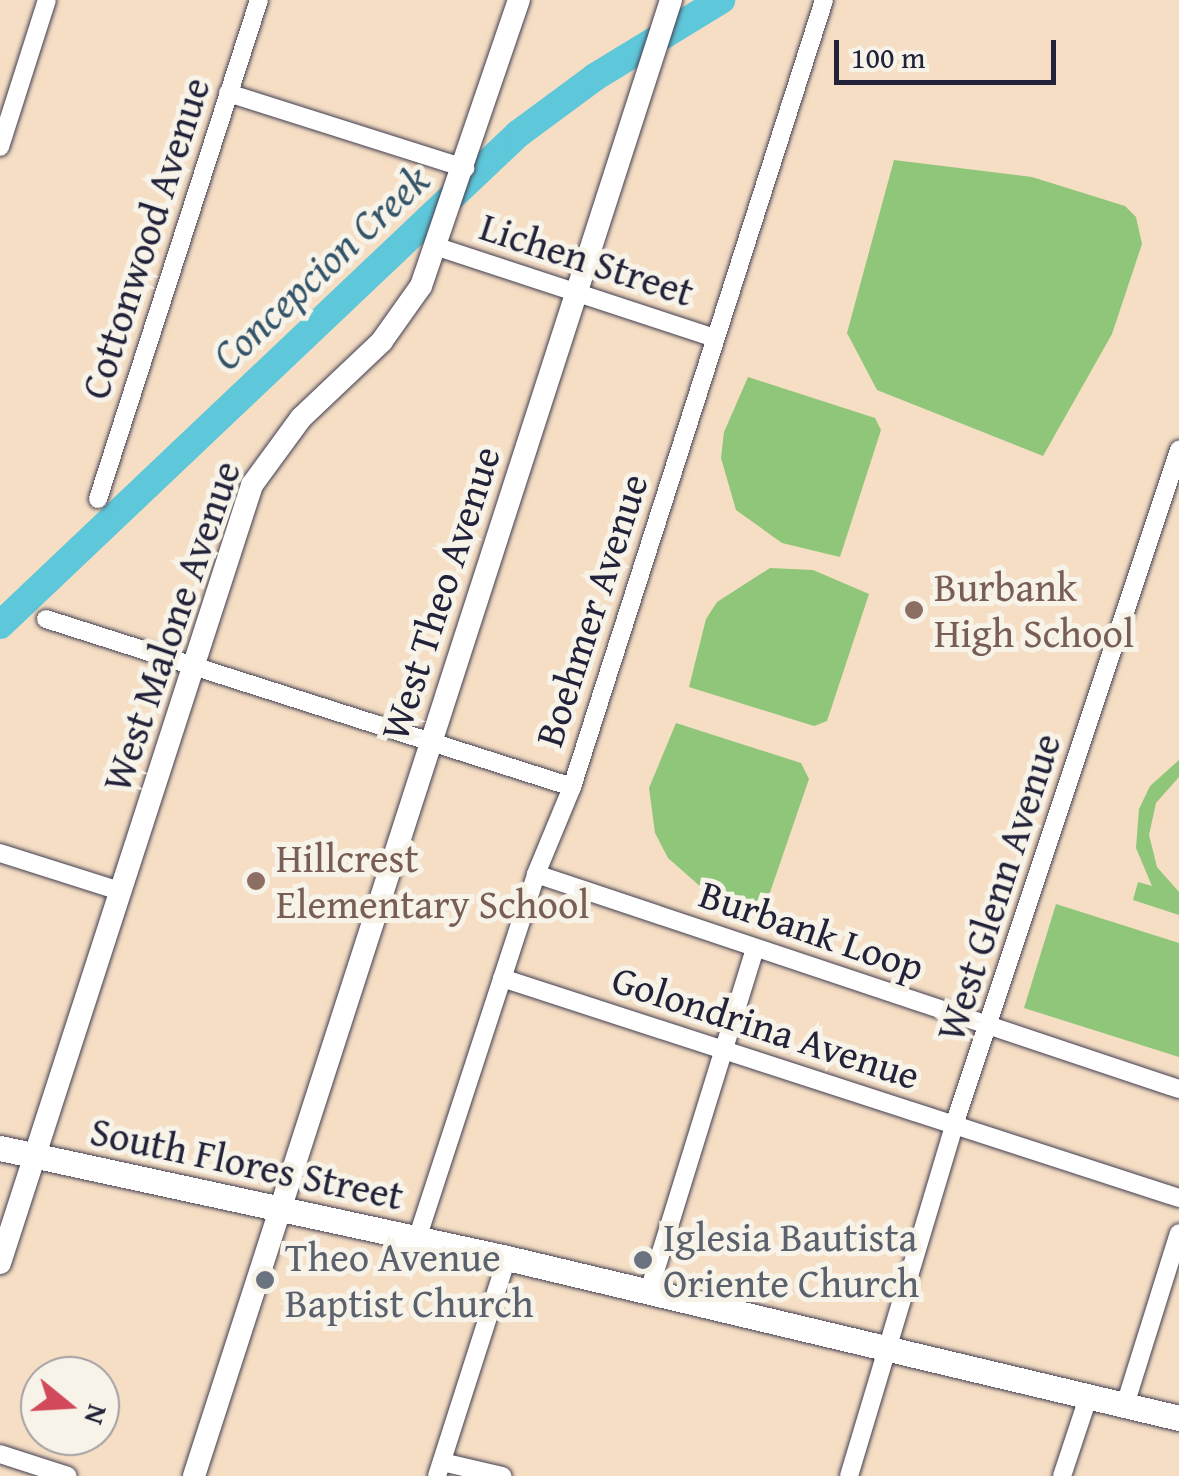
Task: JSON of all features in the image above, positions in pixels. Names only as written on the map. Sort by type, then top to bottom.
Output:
[{"type":"main road","name":"South Flores Street","points":[[0,1148],[507,1258],[1179,1418]]},
{"type":"street","points":[[0,147],[47,0]]},
{"type":"street","name":"Cottonwood Avenue","points":[[98,498],[259,0]]},
{"type":"street","name":"West Malone Avenue","points":[[0,1263],[192,666],[263,465],[301,418],[382,341],[421,286],[465,168],[519,0]]},
{"type":"street","name":"Boehmer Avenue","points":[[418,1239],[536,874],[572,787],[824,0]]},
{"type":"street","name":"West Theo Avenue","points":[[194,1476],[654,53],[667,1]]},
{"type":"street","points":[[228,93],[465,168]]},
{"type":"street","name":"Lichen Street","points":[[441,238],[577,292],[714,338]]},
{"type":"street","name":"West Glenn Avenue","points":[[849,1476],[954,1125],[1179,450]]},
{"type":"street","points":[[46,619],[572,787]]},
{"type":"street","points":[[0,853],[120,892]]},
{"type":"street","name":"Burbank Loop","points":[[536,874],[1179,1089]]},
{"type":"street","points":[[649,1291],[755,948]]},
{"type":"street","name":"Golondrina Avenue","points":[[502,978],[1179,1198]]},
{"type":"street","points":[[1125,1405],[1179,1232]]},
{"type":"street","points":[[502,1476],[439,1469],[507,1258]]},
{"type":"street","points":[[1062,1476],[1088,1398]]},
{"type":"street","points":[[0,1454],[68,1476]]},
{"type":"green space","points":[[894,160],[1032,177],[1125,206],[1136,217],[1142,244],[1112,334],[1043,456],[877,390],[847,333]]},
{"type":"green space","points":[[748,377],[875,418],[881,430],[840,557],[782,543],[736,510],[721,458],[724,432]]},
{"type":"green space","points":[[770,568],[813,570],[869,594],[827,721],[814,726],[689,687],[706,619],[717,602]]},
{"type":"green space","points":[[676,723],[801,763],[809,779],[766,904],[702,888],[668,858],[655,833],[649,788]]},
{"type":"green space","points":[[1179,760],[1179,777],[1156,803],[1149,835],[1157,867],[1179,892],[1179,915],[1133,900],[1138,882],[1152,886],[1136,848],[1139,809],[1150,786]]},
{"type":"green space","points":[[1056,904],[1179,943],[1179,1057],[1024,1008]]},
{"type":"waterway","name":"Concepcion Creek","points":[[0,625],[518,134],[595,77],[721,0]]},
{"type":"place","name":"Burbank High School","points":[[914,610]]},
{"type":"place","name":"Hillcrest Elementary School","points":[[256,881]]},
{"type":"place","name":"Iglesia Bautista Oriente Church","points":[[643,1260]]},
{"type":"place","name":"Theo Avenue Baptist Church","points":[[265,1280]]}]
